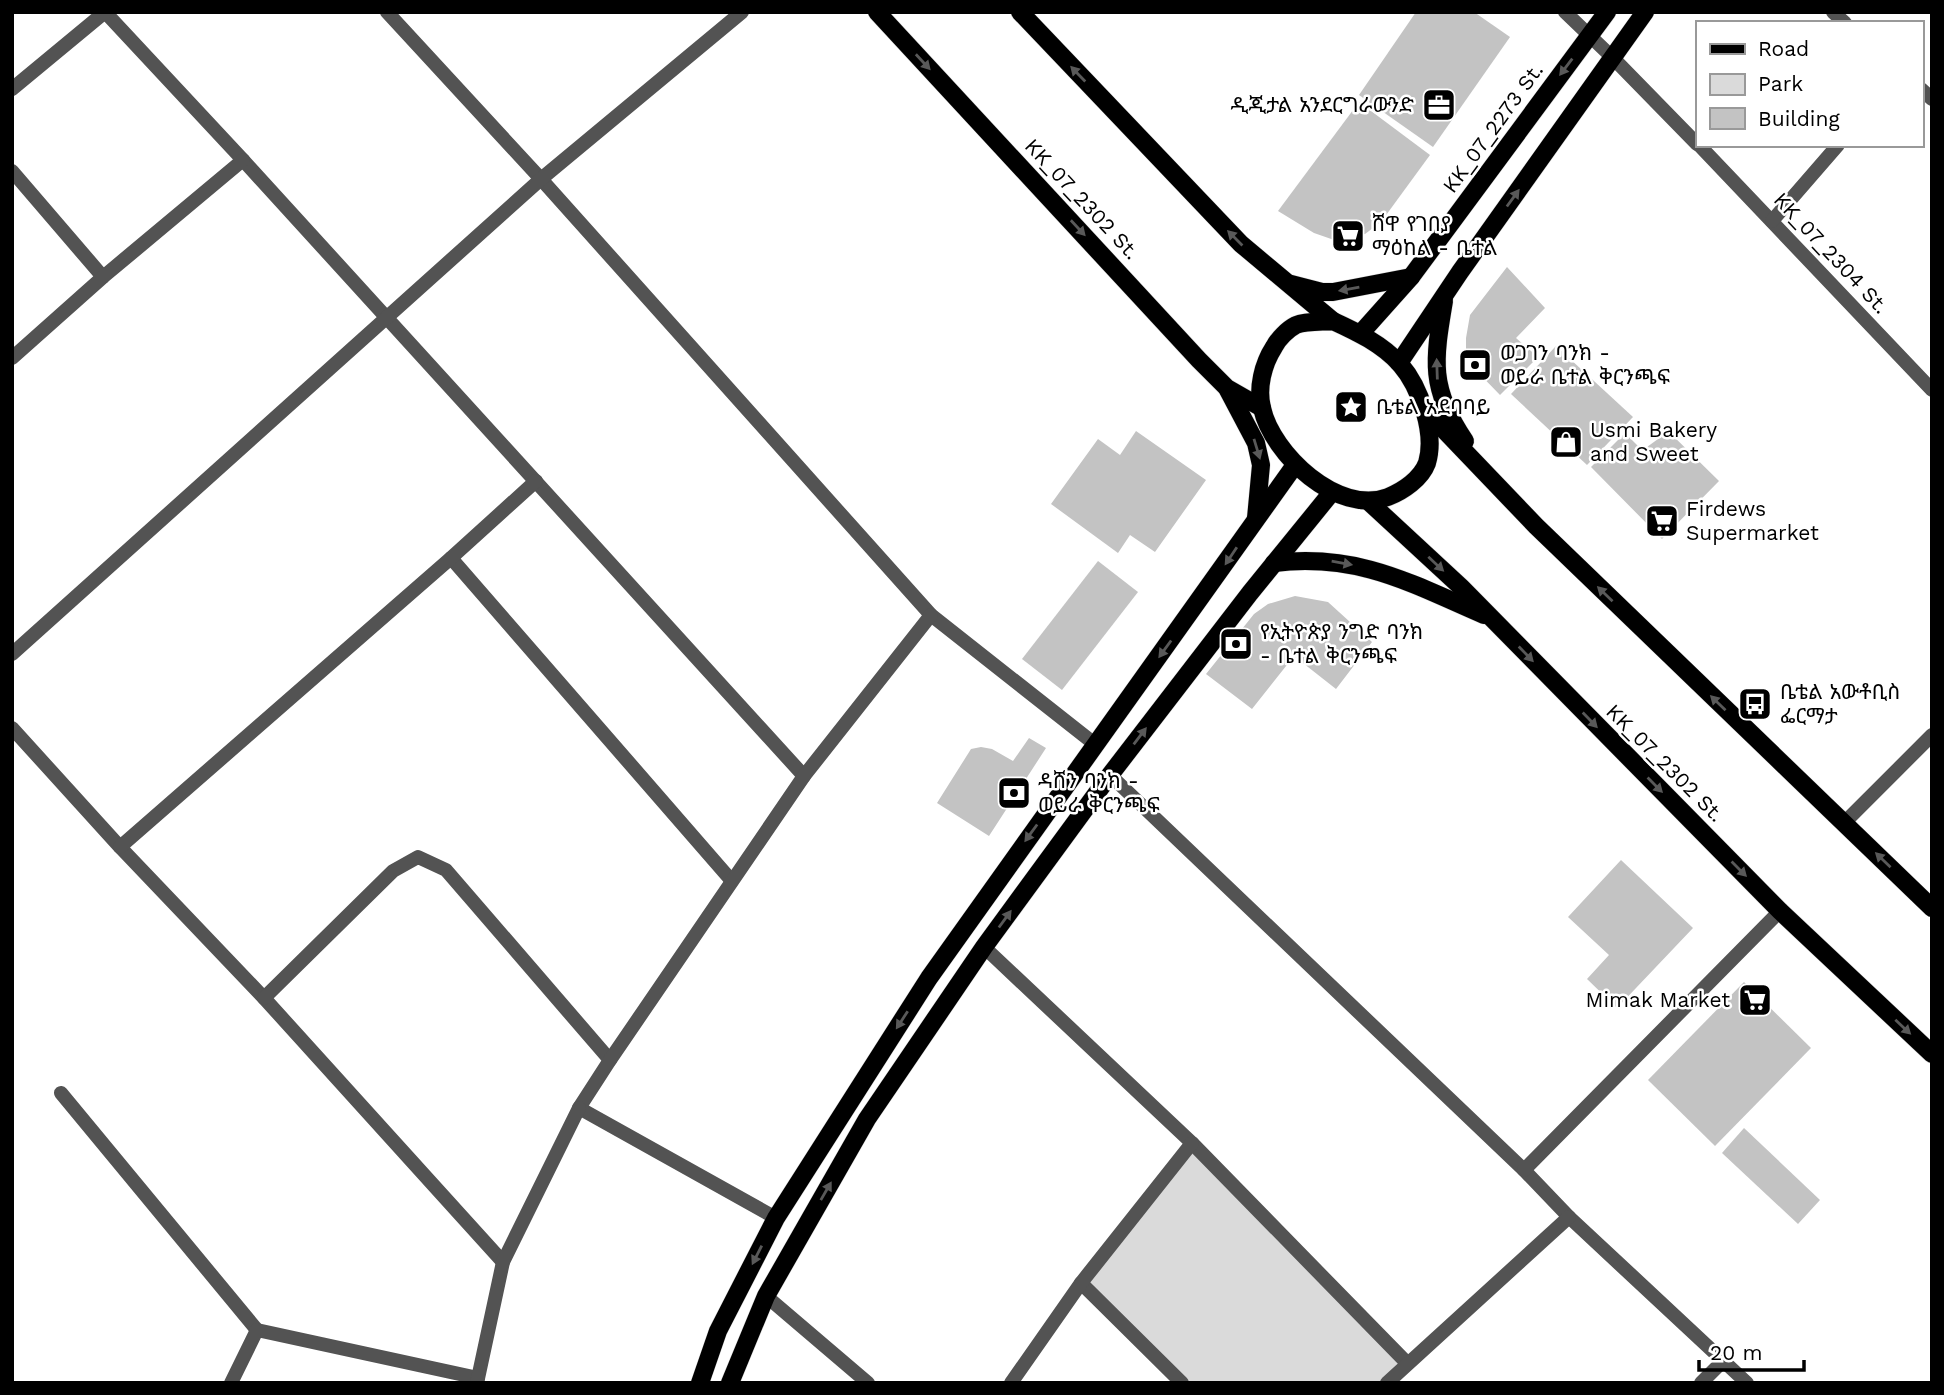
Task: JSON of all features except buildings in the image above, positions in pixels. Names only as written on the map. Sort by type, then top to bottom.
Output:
[{"type":"main road","name":"KK_07_2302 St.","points":[[877,12],[1227,388],[1262,408]]},
{"type":"main road","points":[[1020,12],[1241,244],[1333,321],[1361,333],[1399,363],[1413,383],[1425,410],[1429,445],[1426,465],[1409,487],[1386,498],[1368,501],[1350,499],[1332,492],[1295,465],[1276,438],[1262,408],[1262,374],[1266,359],[1278,340],[1297,325],[1333,321]]},
{"type":"main road","name":"KK_07_2273 St.","points":[[1361,333],[1411,277],[1607,12]]},
{"type":"main road","points":[[1399,363],[1645,12]]},
{"type":"main road","points":[[1287,283],[1322,292],[1333,292],[1411,277]]},
{"type":"main road","points":[[1445,294],[1435,371],[1438,385],[1458,430],[1487,473]]},
{"type":"main road","points":[[1227,388],[1253,436],[1259,454],[1261,465],[1256,518]]},
{"type":"main road","points":[[1425,410],[1536,526],[1932,908]]},
{"type":"main road","points":[[700,1383],[718,1331],[776,1218],[929,978],[1295,465]]},
{"type":"main road","points":[[730,1383],[766,1296],[867,1119],[984,947],[1110,775],[1332,492]]},
{"type":"main road","name":"KK_07_2302 St.","points":[[1368,501],[1461,587],[1780,911],[1932,1054]]},
{"type":"main road","points":[[1274,563],[1336,561],[1374,569],[1413,583],[1491,618]]},
{"type":"street","points":[[12,89],[105,12],[804,776]]},
{"type":"street","points":[[387,12],[541,179],[931,615],[1096,745]]},
{"type":"street","points":[[12,654],[541,179],[742,12]]},
{"type":"street","name":"KK_07_2304 St.","points":[[1565,12],[1696,143]]},
{"type":"street","name":"KK_07_2304 St.","points":[[1700,147],[1932,390]]},
{"type":"street","points":[[1772,220],[1836,147]]},
{"type":"street","points":[[12,358],[103,277],[243,160]]},
{"type":"street","points":[[12,171],[103,277]]},
{"type":"street","points":[[120,847],[536,481]]},
{"type":"street","points":[[450,558],[731,880]]},
{"type":"street","points":[[61,1093],[257,1330],[478,1380],[502,1262],[579,1108],[804,776],[931,615]]},
{"type":"street","points":[[12,728],[120,847],[264,998],[502,1262]]},
{"type":"street","points":[[1844,823],[1932,736]]},
{"type":"street","points":[[1110,775],[1524,1170],[1569,1217],[1747,1383]]},
{"type":"street","points":[[264,998],[393,871],[418,857],[446,870],[610,1060]]},
{"type":"street","points":[[1524,1170],[1780,911]]},
{"type":"street","points":[[984,947],[1192,1143],[1407,1363]]},
{"type":"street","points":[[579,1108],[776,1218]]},
{"type":"street","points":[[1011,1383],[1081,1283],[1192,1143]]},
{"type":"street","points":[[1387,1383],[1569,1217]]},
{"type":"street","points":[[1081,1283],[1182,1383]]},
{"type":"street","points":[[766,1296],[868,1383]]},
{"type":"street","points":[[231,1383],[257,1330]]},
{"type":"street","points":[[1701,1383],[1723,1361]]},
{"type":"green space","points":[[1192,1143],[1407,1363],[1387,1383],[1182,1383],[1081,1283]]},
{"type":"place","name":"ዲጂታል አንደርግራውንድ","points":[[1439,105]]},
{"type":"place","name":"ሸዋ የገበያ ማዕከል - ቤተል","points":[[1348,236]]},
{"type":"place","name":"ወጋገን ባንክ - ወይራ ቤተል ቅርንጫፍ","points":[[1475,365]]},
{"type":"place","name":"ቤቴል አደባባይ","points":[[1351,407]]},
{"type":"place","name":"Usmi Bakery and Sweet","points":[[1566,442]]},
{"type":"place","name":"Firdews Supermarket","points":[[1662,521]]},
{"type":"place","name":"የኢትዮጵያ ንግድ ባንክ - ቤተል ቅርንጫፍ","points":[[1236,644]]},
{"type":"place","name":"ቤቴል አውቶቢስ ፌርማታ","points":[[1755,704]]},
{"type":"place","name":"ዳሸን ባንክ - ወይራ ቅርንጫፍ","points":[[1014,793]]},
{"type":"place","name":"Mimak Market","points":[[1755,1000]]}]
